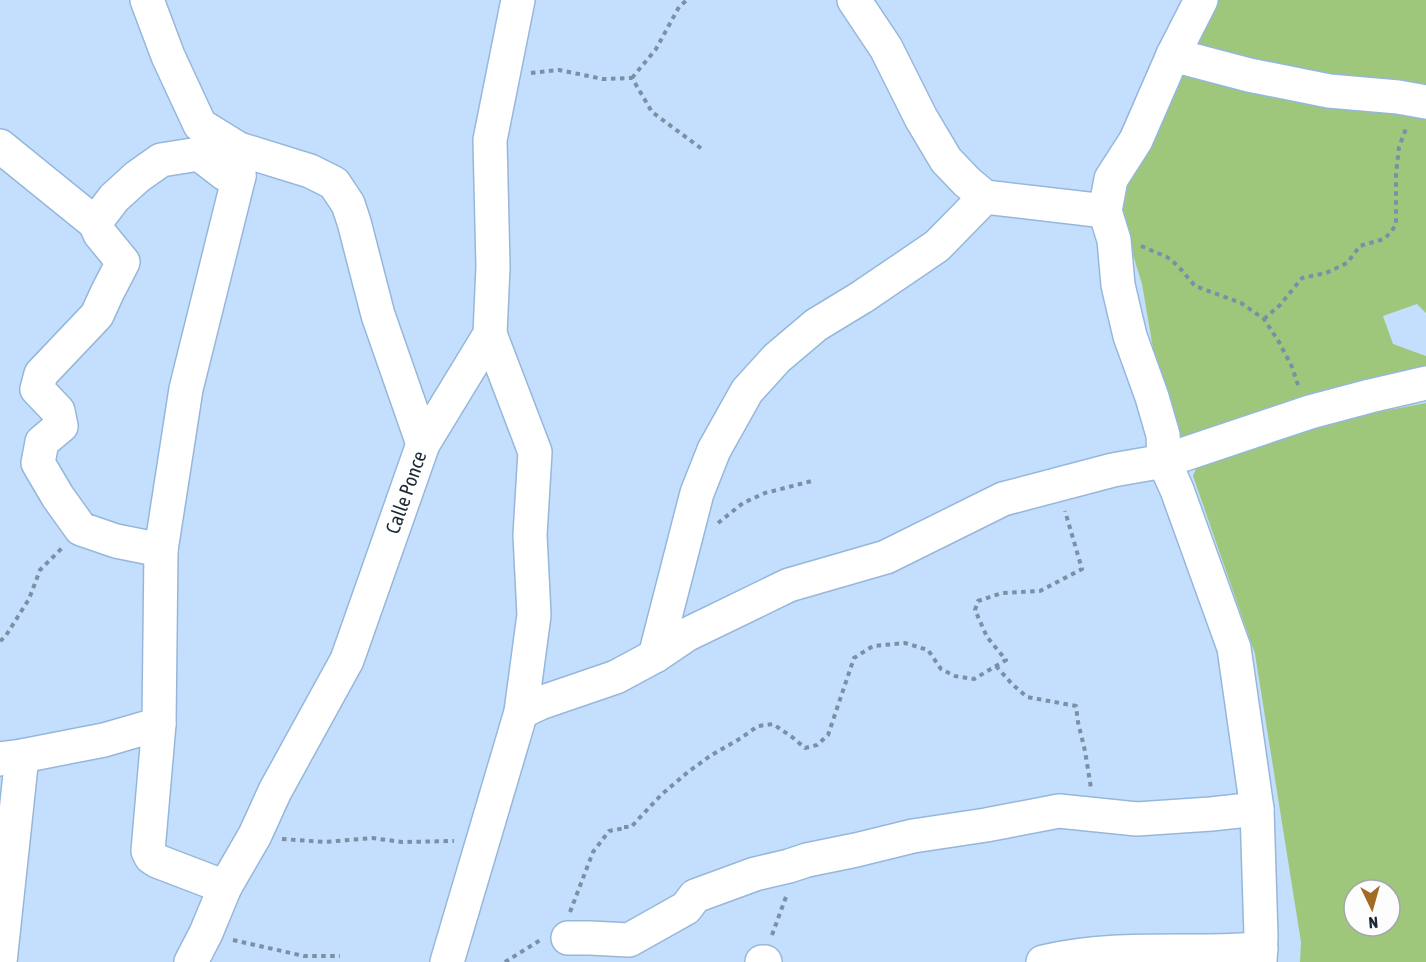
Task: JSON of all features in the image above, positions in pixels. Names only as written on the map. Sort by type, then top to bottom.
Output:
[{"type":"street","points":[[147,0],[168,56],[200,125],[239,162],[310,171],[334,183],[348,204],[378,315],[423,444]]},
{"type":"street","name":"Calle Ponce","points":[[191,962],[206,933],[225,886],[255,835],[275,791],[347,660],[423,444],[490,334],[493,267],[490,140],[518,0]]},
{"type":"street","points":[[855,0],[886,48],[921,118],[946,160],[967,182],[985,197],[1110,226]]},
{"type":"street","points":[[1043,962],[1068,956],[1122,951],[1209,951],[1261,955],[1257,809],[1234,648],[1177,490],[1164,462],[1163,435],[1130,336],[1118,285],[1110,226],[1112,179],[1136,140],[1173,55],[1201,0]]},
{"type":"street","points":[[1173,55],[1249,75],[1329,91],[1398,97],[1420,102]]},
{"type":"street","points":[[0,146],[95,223],[100,234],[123,262],[97,315],[41,374],[37,389],[58,411],[61,426],[42,442],[38,463],[58,497],[81,529],[116,541],[161,550]]},
{"type":"street","points":[[95,223],[114,198],[137,177],[161,160],[198,154],[225,174],[239,162]]},
{"type":"street","points":[[225,886],[157,861],[148,851],[159,724],[161,550],[186,389],[239,162]]},
{"type":"street","points":[[655,656],[697,493],[714,450],[747,391],[777,358],[816,326],[937,246],[985,197]]},
{"type":"street","points":[[447,962],[521,712],[534,615],[530,535],[535,452],[490,334]]},
{"type":"street","points":[[521,712],[540,703],[616,677],[655,656],[686,635],[789,585],[886,557],[1003,499],[1113,470],[1164,462],[1310,412],[1426,383]]},
{"type":"street","points":[[0,962],[11,758],[104,740],[159,724]]},
{"type":"street","points":[[568,938],[628,940],[686,908],[695,896],[755,874],[913,836],[1059,811],[1137,819],[1257,809]]},
{"type":"path","points":[[503,76],[560,70],[603,79],[632,78],[656,49],[679,7],[687,0]]},
{"type":"path","points":[[632,78],[652,112],[702,148]]},
{"type":"path","points":[[1264,319],[1280,305],[1302,278],[1326,273],[1347,263],[1360,246],[1384,240],[1396,225],[1396,174],[1399,147],[1420,102]]},
{"type":"path","points":[[1110,226],[1125,241],[1167,256],[1195,286],[1241,303],[1264,319],[1292,367],[1300,393],[1310,412]]},
{"type":"path","points":[[682,552],[743,503],[765,493],[812,481]]},
{"type":"path","points":[[505,962],[542,939],[568,938],[567,920],[593,852],[609,831],[631,827],[661,795],[710,756],[758,726],[772,724],[805,748],[817,745],[828,735],[854,658],[873,646],[905,643],[928,650],[941,669],[955,676],[974,679],[1005,660],[987,637],[975,610],[978,601],[1002,593],[1040,591],[1082,568],[1056,485]]},
{"type":"path","points":[[0,641],[5,637],[29,599],[40,570],[81,529]]},
{"type":"path","points":[[996,666],[1027,697],[1076,706],[1077,722],[1097,815]]},
{"type":"path","points":[[624,827],[631,827]]},
{"type":"path","points":[[255,835],[325,842],[372,838],[402,842],[450,840],[481,847]]},
{"type":"path","points":[[763,962],[788,893],[807,860]]},
{"type":"path","points":[[206,933],[304,956],[340,956]]},
{"type":"green space","points":[[1199,0],[1426,0],[1426,313],[1417,304],[1383,316],[1393,344],[1426,356],[1426,369],[1178,440],[1156,366],[1142,284],[1117,203]]},
{"type":"green space","points":[[1426,403],[1426,962],[1300,962],[1301,942],[1255,654],[1193,476],[1200,459],[1325,422]]}]
